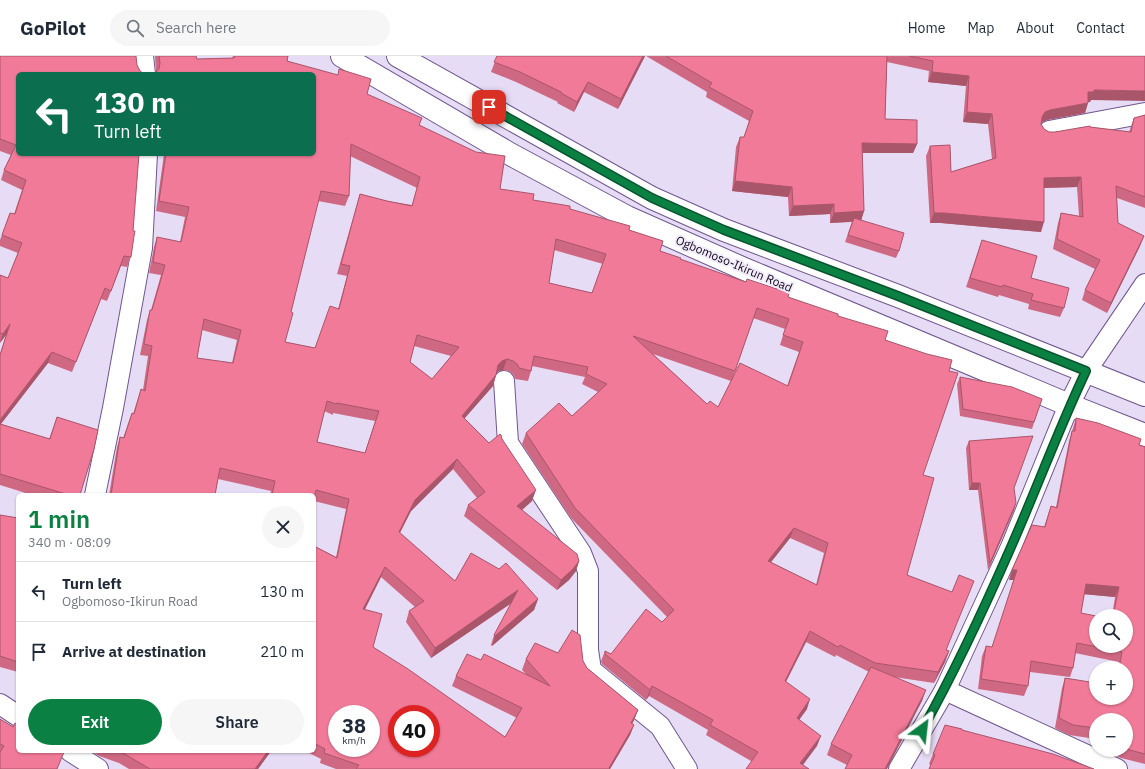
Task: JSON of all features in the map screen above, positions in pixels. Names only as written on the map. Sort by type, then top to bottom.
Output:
[{"type":"main road","name":"Ogbomoso-Ikirun Road","points":[[342,56],[510,154],[626,217],[749,272],[1145,435]]},
{"type":"main road","points":[[398,56],[652,198],[724,230],[905,299],[1145,395]]},
{"type":"street","points":[[143,56],[145,72]]},
{"type":"street","points":[[1049,131],[1145,113]]},
{"type":"street","points":[[95,493],[113,408],[142,248],[147,156]]},
{"type":"street","points":[[899,769],[944,690],[1011,547],[1070,405],[1086,371],[1145,284]]},
{"type":"street","points":[[504,381],[508,444],[582,553],[588,571],[588,650],[591,670],[660,726],[687,769]]},
{"type":"street","points":[[944,690],[1117,769]]},
{"type":"street","points":[[0,704],[16,715]]},
{"type":"street","points":[[73,753],[98,769]]},
{"type":"building","points":[[0,56],[136,56],[137,65],[141,72],[16,72],[16,145],[0,139]]},
{"type":"building","points":[[159,56],[196,56],[197,59],[234,58],[235,56],[288,56],[287,61],[338,75],[339,69],[371,79],[367,94],[422,118],[419,125],[476,152],[505,156],[500,189],[534,194],[533,200],[570,206],[570,209],[630,226],[629,230],[663,241],[660,251],[746,282],[747,279],[789,293],[788,297],[838,314],[838,316],[888,331],[885,340],[927,354],[952,360],[949,371],[958,373],[923,475],[934,478],[907,575],[952,592],[959,575],[974,581],[946,650],[949,651],[938,672],[875,663],[840,645],[838,647],[810,631],[785,681],[810,699],[797,718],[821,736],[800,763],[809,769],[746,769],[758,752],[710,725],[713,720],[652,686],[650,690],[605,654],[605,651],[611,654],[646,609],[662,622],[674,610],[575,508],[526,433],[559,403],[572,416],[607,384],[586,374],[588,367],[534,356],[531,371],[519,368],[513,361],[507,359],[498,365],[496,375],[462,416],[489,443],[500,434],[501,435],[502,439],[536,490],[517,506],[577,554],[579,561],[561,580],[468,505],[485,492],[457,459],[415,500],[399,532],[455,581],[471,553],[499,569],[506,563],[538,599],[495,636],[494,635],[518,590],[435,648],[409,611],[424,601],[385,567],[363,609],[382,614],[373,647],[408,669],[505,737],[522,708],[456,676],[467,654],[481,660],[484,654],[550,686],[526,659],[535,643],[558,653],[572,630],[580,635],[583,661],[587,668],[638,710],[631,723],[634,725],[609,768],[610,769],[356,769],[359,765],[336,757],[380,757],[380,705],[328,705],[328,754],[324,753],[325,749],[316,744],[316,547],[337,558],[349,499],[316,490],[315,493],[272,493],[275,481],[220,468],[215,493],[111,493],[120,437],[124,438],[132,413],[134,414],[141,389],[145,391],[152,346],[144,344],[150,310],[152,310],[165,265],[153,262],[157,237],[181,242],[189,207],[159,201],[166,156],[316,156],[316,72],[156,72],[159,69]],"holes":[[[351,144],[420,177],[412,206],[360,194],[341,264],[350,266],[339,309],[330,306],[315,348],[285,342],[321,191],[349,196]],[[556,239],[606,254],[592,293],[549,283]],[[757,308],[789,319],[783,335],[803,342],[788,386],[740,363],[718,407],[710,401],[707,404],[633,336],[735,371]],[[204,319],[241,330],[233,363],[197,358]],[[417,335],[459,347],[432,379],[410,362]],[[327,401],[336,404],[379,411],[365,453],[317,442]],[[794,528],[828,543],[817,585],[768,561]]]},
{"type":"building","points":[[497,56],[643,56],[621,99],[588,82],[577,102],[561,92],[520,72],[494,62]]},
{"type":"building","points":[[666,56],[887,56],[885,119],[917,120],[917,144],[862,143],[864,211],[834,213],[834,204],[793,206],[792,187],[735,181],[740,137],[744,137],[753,111],[709,87],[712,83]]},
{"type":"building","points":[[909,56],[1145,56],[1145,91],[1094,90],[1094,92],[1088,92],[1088,103],[1045,112],[1042,117],[1041,124],[1044,129],[1049,132],[1090,126],[1131,132],[1134,118],[1145,115],[1145,197],[1116,186],[1118,223],[1144,236],[1111,303],[1085,290],[1100,260],[1057,239],[1061,213],[1083,217],[1081,177],[1044,178],[1044,222],[934,213],[930,146],[950,145],[951,172],[996,158],[992,114],[967,112],[969,76],[932,72],[933,61]]},
{"type":"building","points":[[16,145],[16,156],[139,156],[133,231],[135,231],[131,257],[124,256],[111,291],[105,288],[76,362],[52,352],[0,420],[0,355],[10,324],[3,334],[0,333],[0,275],[8,278],[22,243],[2,235],[10,213],[15,214],[26,180],[4,170]]},
{"type":"building","points":[[854,218],[904,233],[899,251],[848,235]]},
{"type":"building","points":[[982,240],[1037,256],[1031,278],[1069,288],[1064,308],[1031,300],[1033,294],[1003,285],[1002,287],[970,278]]},
{"type":"building","points":[[960,377],[1012,387],[1042,399],[1034,422],[963,409]]},
{"type":"building","points":[[57,417],[98,430],[94,449],[81,493],[62,493],[0,474],[0,424],[50,439]]},
{"type":"building","points":[[1076,418],[1098,423],[1141,439],[1139,445],[1145,447],[1145,754],[1133,751],[1133,713],[1089,713],[1089,727],[1073,725],[1059,718],[1065,678],[1089,682],[1089,705],[1133,705],[1133,661],[1120,661],[1122,653],[1133,653],[1133,609],[1114,609],[1119,587],[1086,584],[1081,613],[1089,615],[1089,645],[1077,643],[1073,668],[1031,661],[1028,686],[981,679],[986,646],[992,647],[1017,570],[1012,570],[1032,525],[1045,527],[1051,506],[1057,508],[1072,431],[1075,431]]},
{"type":"building","points":[[1033,436],[1014,488],[1016,503],[990,563],[980,483],[972,483],[969,441]]},
{"type":"building","points":[[0,515],[16,518],[16,661],[0,656]]},
{"type":"building","points":[[871,667],[926,690],[885,769],[845,769],[852,755],[831,744]]},
{"type":"building","points":[[0,719],[13,727],[16,724],[16,753],[64,753],[57,769],[0,769],[0,752],[4,746],[0,744]]},
{"type":"building","points":[[945,725],[1053,754],[1094,769],[929,769],[935,755],[933,754]]},
{"type":"building","points":[[123,753],[267,753],[255,769],[150,769]]},
{"type":"route","points":[[489,107],[652,198],[724,230],[898,296],[1086,371],[1070,405],[1011,547],[944,690],[922,730]]}]
